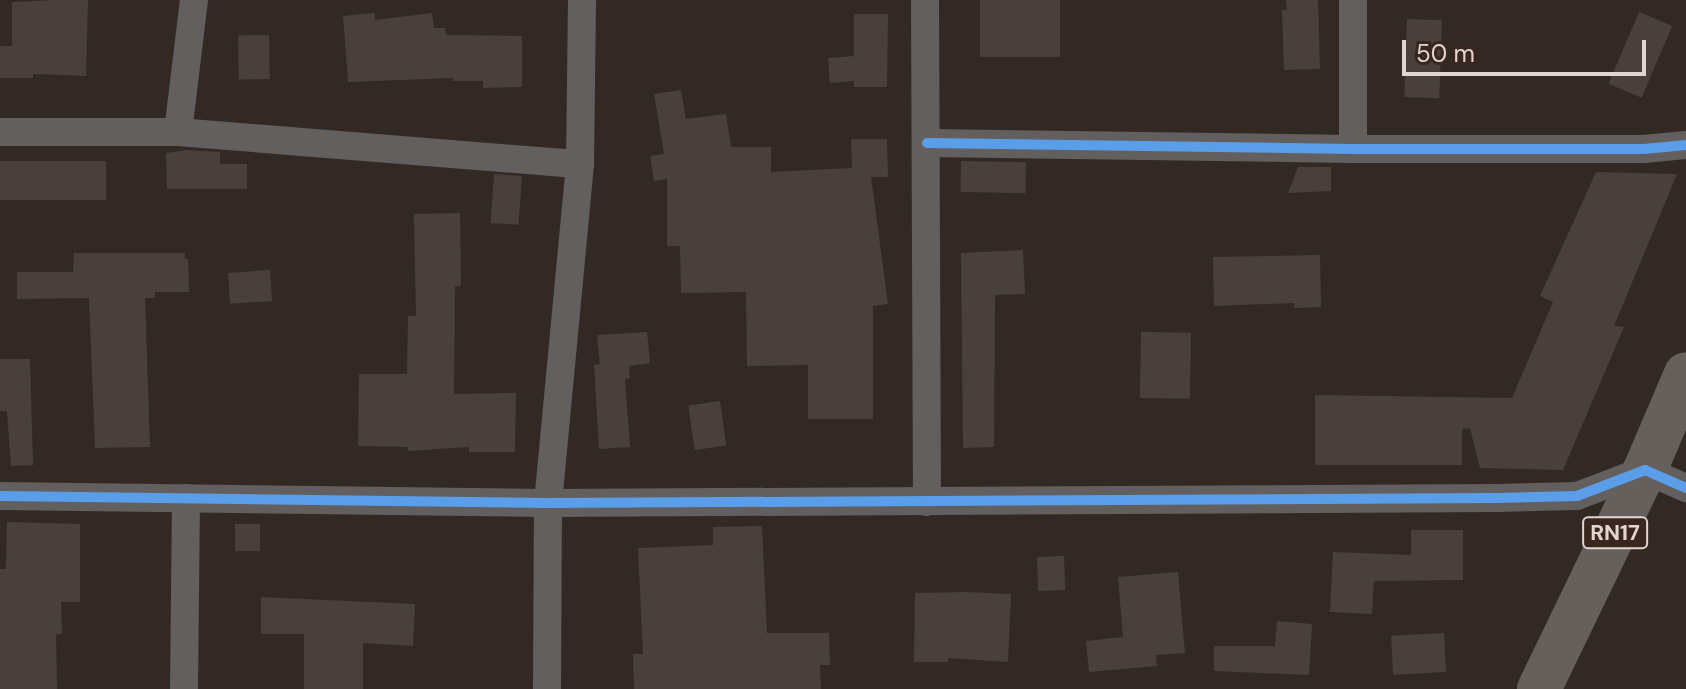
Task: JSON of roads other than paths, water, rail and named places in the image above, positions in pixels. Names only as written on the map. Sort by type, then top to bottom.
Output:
[{"type":"main road","name":"RN17","points":[[1539,689],[1645,470],[1686,374]]},
{"type":"street","points":[[178,132],[194,0]]},
{"type":"street","points":[[547,689],[548,503],[580,164],[582,0]]},
{"type":"street","points":[[925,0],[927,502]]},
{"type":"street","points":[[1353,0],[1353,149]]},
{"type":"street","points":[[0,132],[178,132],[580,164]]},
{"type":"street","points":[[927,143],[1353,149],[1644,149],[1686,145]]},
{"type":"street","points":[[0,496],[548,503],[1577,496],[1645,470],[1686,488]]},
{"type":"street","points":[[184,689],[186,498]]}]
